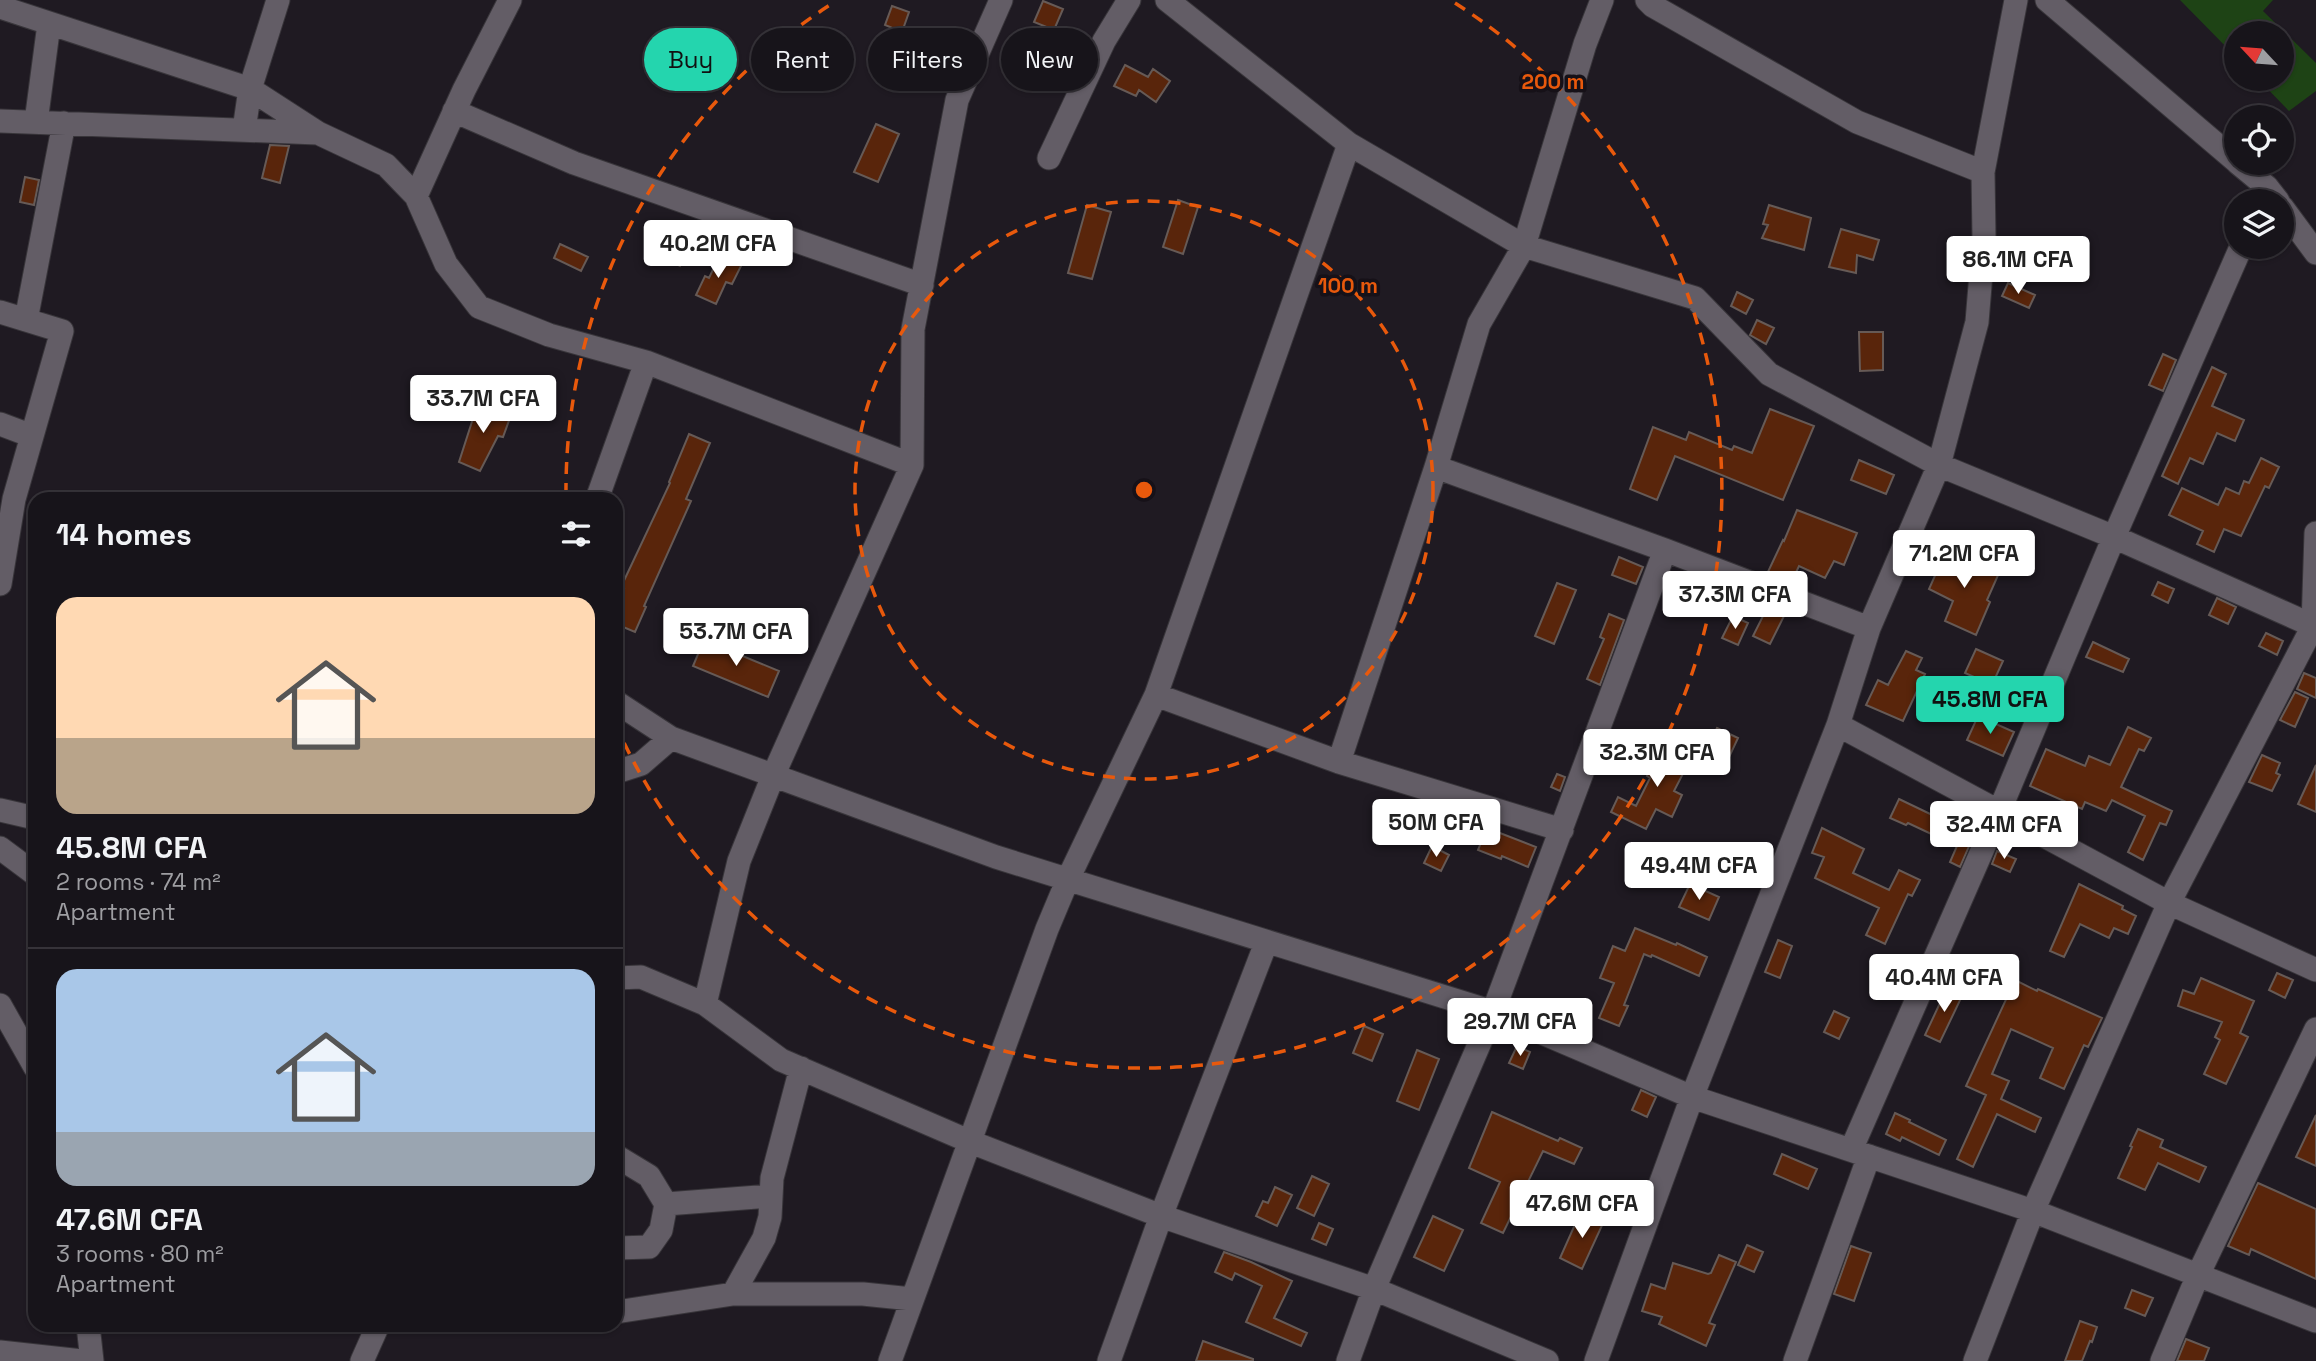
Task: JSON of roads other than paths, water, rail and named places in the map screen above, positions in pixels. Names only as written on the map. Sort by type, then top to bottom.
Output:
[{"type":"street","points":[[244,131],[250,89],[278,0]]},
{"type":"street","points":[[416,196],[454,111],[510,0]]},
{"type":"street","points":[[705,1004],[739,861],[773,775],[912,465],[913,329],[957,100],[1001,0]]},
{"type":"street","points":[[1049,158],[1104,41],[1129,0]]},
{"type":"street","points":[[1167,0],[1349,144],[1524,246],[1695,298],[1769,374],[1939,465],[2114,537],[2315,626]]},
{"type":"street","points":[[1339,762],[1436,467],[1479,324],[1524,246],[1584,44],[1602,0]]},
{"type":"street","points":[[1647,0],[1653,6],[1857,122],[1983,173]]},
{"type":"street","points":[[1596,1361],[1692,1097],[1838,725],[1869,628],[1939,465],[1977,321],[1984,237],[1983,173],[2017,0]]},
{"type":"street","points":[[2047,0],[2224,151]]},
{"type":"street","points":[[13,7],[49,24],[250,89],[317,133],[386,164],[416,196],[446,264],[479,307],[549,335],[646,362],[912,465]]},
{"type":"street","points":[[36,122],[49,24]]},
{"type":"street","points":[[454,111],[575,163],[922,285]]},
{"type":"street","points":[[0,121],[317,133]]},
{"type":"street","points":[[26,320],[64,123]]},
{"type":"street","points":[[890,1361],[1047,929],[1156,695],[1349,144]]},
{"type":"street","points":[[2249,175],[2262,189]]},
{"type":"street","points":[[2294,223],[2316,253]]},
{"type":"street","points":[[1796,1361],[1860,1153],[2114,537],[2236,259]]},
{"type":"street","points":[[0,312],[62,331],[14,499],[1,580]]},
{"type":"street","points":[[600,492],[646,362]]},
{"type":"street","points":[[0,424],[32,436]]},
{"type":"street","points":[[1436,467],[1869,628]]},
{"type":"street","points":[[1975,1361],[2033,1210],[2169,903],[2315,626],[2316,533]]},
{"type":"street","points":[[1348,1361],[1374,1289],[1493,1012],[1665,550]]},
{"type":"street","points":[[1156,695],[1339,762],[1562,830]]},
{"type":"street","points":[[623,707],[671,738],[996,857],[1493,1012],[1692,1097],[2033,1210],[2316,1321]]},
{"type":"street","points":[[1838,725],[2169,903],[2316,970]]},
{"type":"street","points":[[623,770],[641,764],[671,738]]},
{"type":"street","points":[[0,810],[28,816]]},
{"type":"street","points":[[0,848],[28,869]]},
{"type":"street","points":[[1109,1361],[1161,1216],[1266,943]]},
{"type":"street","points":[[623,978],[641,977],[705,1004],[781,1060],[971,1142],[1161,1216],[1374,1289],[1547,1361]]},
{"type":"street","points":[[0,1005],[28,1055]]},
{"type":"street","points":[[2162,1361],[2198,1275],[2316,1029]]},
{"type":"street","points":[[733,1294],[764,1238],[770,1217],[772,1178],[802,1068]]},
{"type":"street","points":[[623,1160],[649,1176],[666,1204],[662,1230],[649,1247],[623,1248]]},
{"type":"street","points":[[666,1204],[771,1196]]},
{"type":"street","points":[[623,1311],[733,1294],[863,1294],[912,1299]]},
{"type":"street","points":[[89,1332],[92,1361]]},
{"type":"street","points":[[362,1361],[375,1332]]},
{"type":"street","points":[[0,1352],[82,1361]]}]
